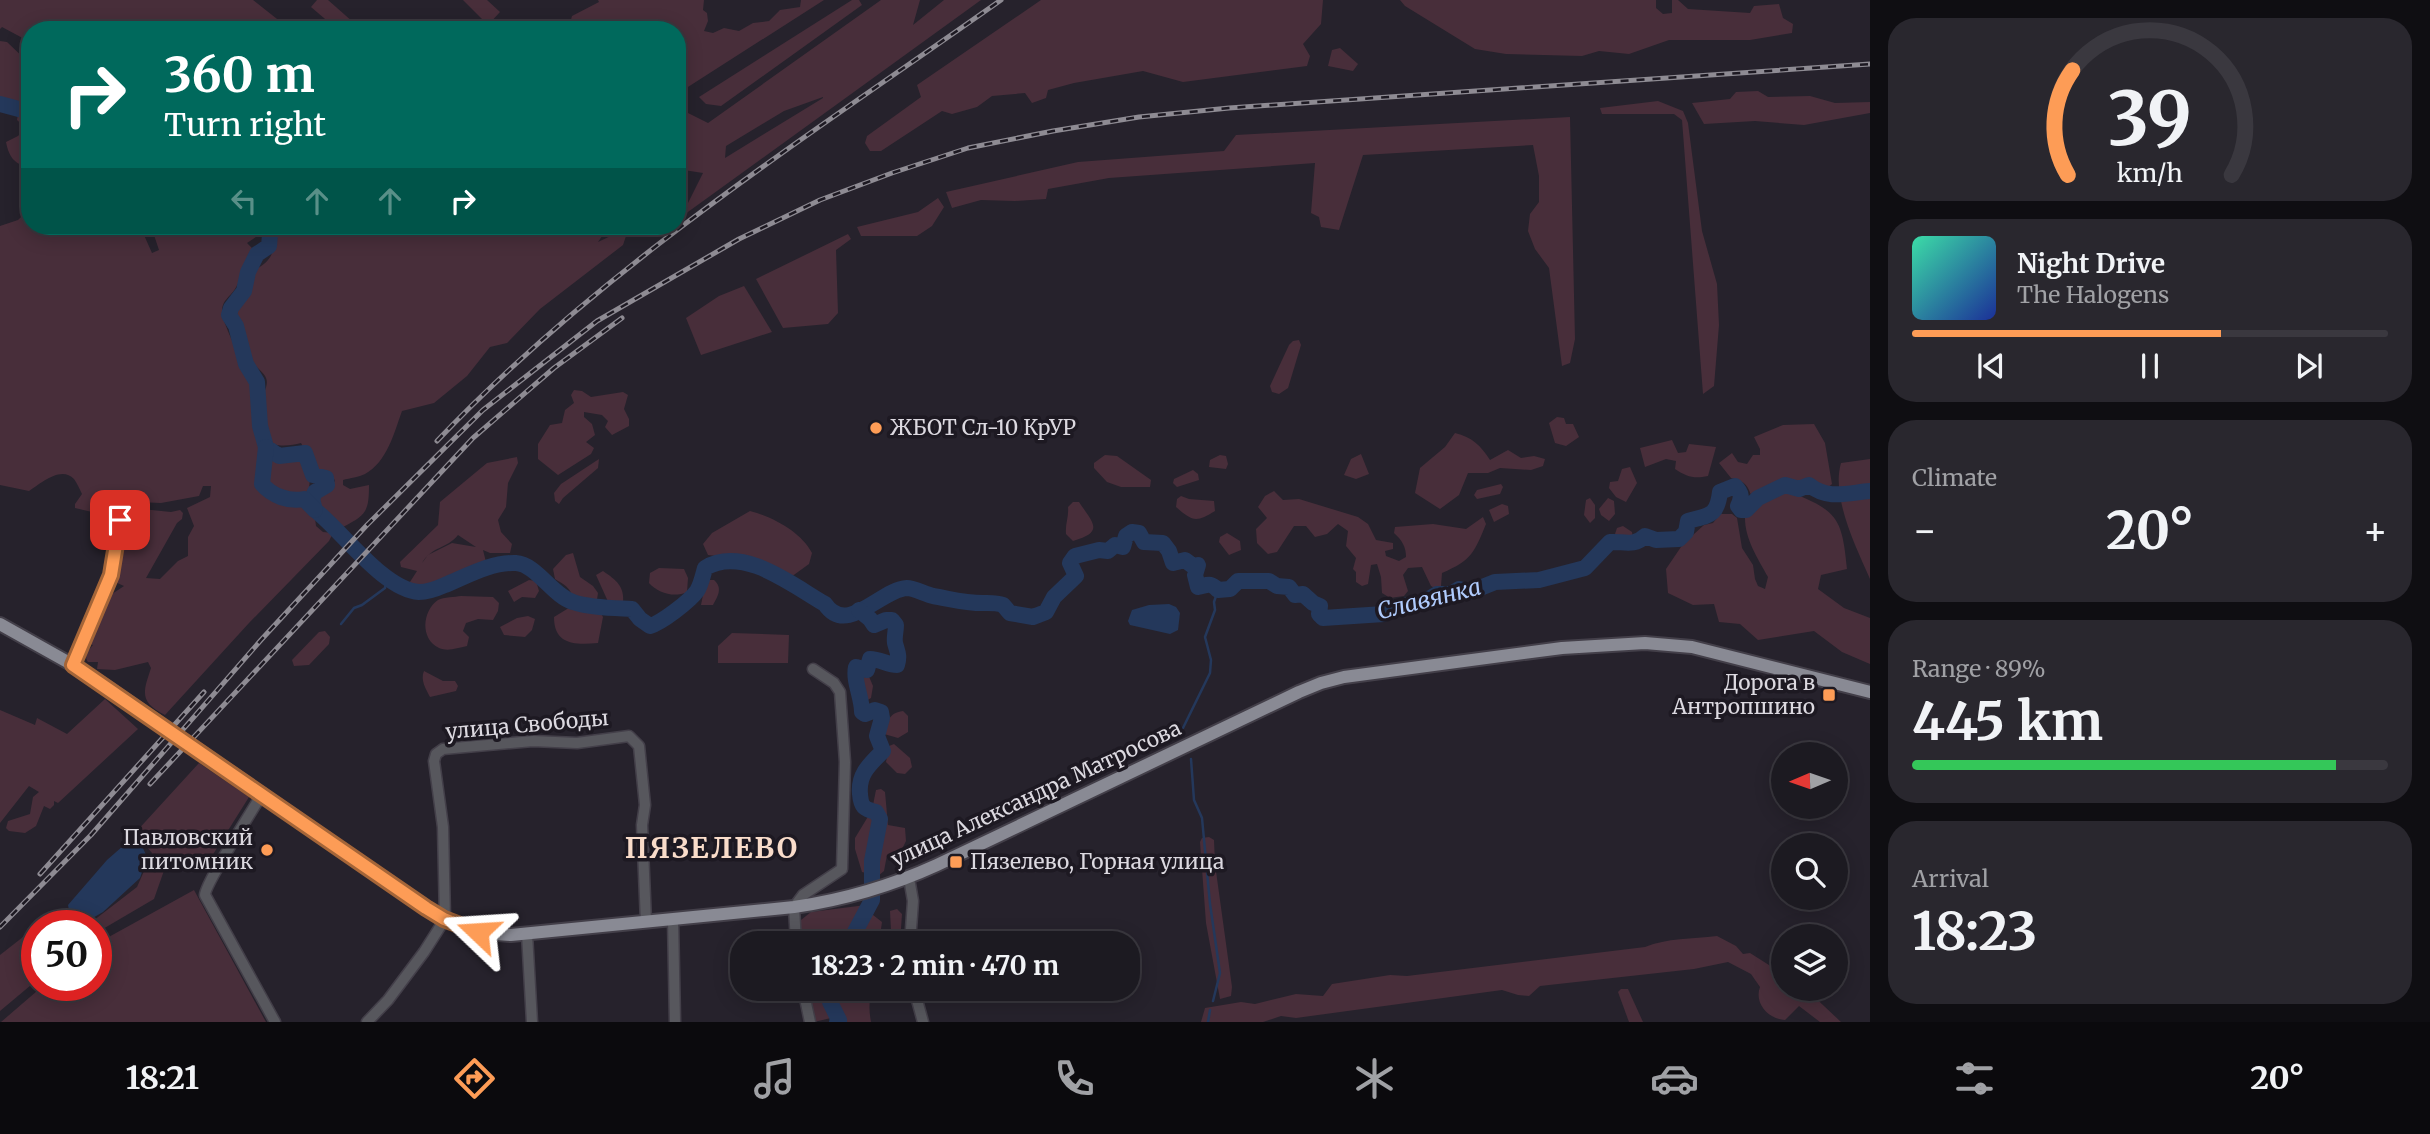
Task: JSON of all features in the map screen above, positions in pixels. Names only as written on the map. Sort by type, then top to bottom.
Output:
[{"type":"main road","name":"улица Александра Матросова","points":[[0,624],[73,665],[444,919],[478,932],[527,934],[794,907],[885,886],[909,878],[1253,713],[1321,683],[1344,677],[1562,648],[1645,643],[1692,647],[1870,692]]},
{"type":"street","points":[[73,665],[111,575],[120,520]]},
{"type":"street","points":[[795,931],[794,907],[803,895],[842,869],[845,762],[840,692],[834,683],[813,669]]},
{"type":"street","name":"улица Свободы","points":[[444,919],[443,827],[434,761],[436,754],[443,749],[533,741],[577,743],[629,736],[639,746],[645,805],[642,825],[646,922]]},
{"type":"street","points":[[262,794],[215,875],[205,887],[205,895],[275,1022]]},
{"type":"street","points":[[909,878],[913,901],[911,931]]},
{"type":"street","points":[[367,1022],[396,991],[425,952],[444,919]]},
{"type":"street","points":[[673,919],[675,1022]]},
{"type":"street","points":[[527,934],[532,1022]]},
{"type":"street","points":[[806,1001],[810,1022]]},
{"type":"street","points":[[917,1001],[923,1022]]},
{"type":"shaded area","points":[[0,0],[253,0],[280,21],[21,21],[21,37],[2,27],[0,29]]},
{"type":"shaded area","points":[[317,0],[328,0],[352,21],[327,21],[311,7]]},
{"type":"shaded area","points":[[463,0],[487,0],[500,12],[492,21],[484,21]]},
{"type":"shaded area","points":[[598,0],[704,0],[703,10],[707,13],[708,21],[704,31],[713,33],[724,28],[739,31],[753,23],[769,21],[780,10],[800,7],[801,0],[824,0],[686,88],[686,21],[571,21],[572,16],[599,2]]},
{"type":"shaded area","points":[[852,0],[859,0],[862,5],[721,106],[706,104],[699,97]]},
{"type":"shaded area","points":[[881,0],[920,0],[913,25],[944,0],[981,0],[686,213],[686,207],[703,173],[686,170],[686,112],[708,123]],"holes":[[[823,97],[725,158],[726,146],[784,111]]]},
{"type":"shaded area","points":[[1041,0],[1323,0],[1321,24],[1303,44],[1310,56],[1307,66],[1183,82],[1143,71],[1048,90],[1046,98],[1032,103],[1025,93],[992,96],[977,107],[952,114],[942,111],[881,151],[870,151],[865,143],[867,136],[921,97],[917,85]]},
{"type":"shaded area","points":[[1400,0],[1656,0],[1656,8],[1663,14],[1672,13],[1672,0],[1678,0],[1688,9],[1750,13],[1754,6],[1779,4],[1783,18],[1793,24],[1792,33],[1750,40],[1669,40],[1629,54],[1599,51],[1582,56],[1506,54],[1475,49],[1405,6]]},
{"type":"shaded area","points":[[0,41],[7,42],[21,55],[21,124],[17,120],[19,107],[0,102]]},
{"type":"shaded area","points":[[1340,48],[1358,64],[1353,71],[1328,66],[1332,50]]},
{"type":"shaded area","points":[[1758,91],[1768,97],[1810,96],[1835,103],[1870,102],[1870,113],[1804,125],[1755,121],[1704,124],[1692,103],[1730,99],[1736,92]]},
{"type":"shaded area","points":[[1658,101],[1683,111],[1688,123],[1702,231],[1717,284],[1719,325],[1714,386],[1703,394],[1682,120],[1674,114],[1602,114],[1600,108]]},
{"type":"shaded area","points":[[1570,117],[1575,339],[1570,363],[1562,366],[1549,268],[1535,249],[1528,231],[1530,214],[1539,202],[1539,176],[1533,145],[1363,155],[1339,230],[1321,227],[1319,217],[1311,213],[1315,163],[1109,178],[1048,189],[1046,199],[981,200],[952,208],[946,192],[1078,162],[1224,151],[1236,135]]},
{"type":"shaded area","points":[[21,133],[21,164],[11,156],[6,142]]},
{"type":"shaded area","points":[[938,198],[944,207],[932,226],[917,236],[861,236],[857,227],[918,212]]},
{"type":"shaded area","points":[[21,217],[21,235],[144,235],[152,253],[159,250],[154,235],[259,235],[247,243],[254,250],[235,289],[223,304],[223,317],[252,385],[259,442],[274,456],[297,455],[302,459],[310,476],[305,503],[315,518],[316,526],[323,532],[333,533],[329,541],[165,715],[151,706],[145,696],[151,668],[148,662],[115,670],[97,669],[98,662],[88,662],[86,657],[93,645],[86,643],[106,598],[124,586],[115,582],[126,520],[75,508],[82,494],[69,475],[51,477],[29,491],[0,485],[0,226]],"holes":[[[203,486],[211,486],[210,497],[187,508],[194,526],[188,537],[188,556],[178,561],[160,579],[146,578],[183,513],[180,510],[171,512],[132,508],[135,498],[138,502],[161,503],[199,496]]]},
{"type":"shaded area","points":[[848,234],[851,239],[836,250],[838,313],[828,324],[783,328],[756,279]]},
{"type":"shaded area","points":[[273,235],[603,235],[598,242],[613,235],[626,236],[623,245],[540,309],[507,343],[490,347],[467,376],[434,403],[402,411],[389,446],[379,462],[365,474],[343,480],[343,485],[350,489],[369,485],[365,512],[343,527],[323,511],[317,501],[321,492],[335,481],[332,474],[325,471],[319,475],[301,443],[274,444],[267,436],[263,424],[263,396],[267,381],[250,356],[236,311],[249,291],[256,269],[267,261],[273,251]]},
{"type":"shaded area","points":[[744,286],[772,332],[701,355],[686,318],[719,296]]},
{"type":"shaded area","points":[[1299,340],[1301,345],[1288,388],[1279,394],[1272,392],[1270,386],[1289,345]]},
{"type":"shaded area","points":[[574,390],[582,391],[591,397],[623,392],[628,395],[624,409],[629,426],[612,435],[605,427],[608,421],[602,415],[584,412],[584,417],[592,424],[595,435],[586,442],[594,448],[591,454],[558,475],[538,459],[538,444],[550,425],[562,423],[565,410],[574,403],[571,395]]},
{"type":"shaded area","points":[[1557,417],[1564,418],[1566,424],[1573,424],[1579,437],[1566,446],[1555,443],[1549,423]]},
{"type":"shaded area","points":[[1814,424],[1825,443],[1832,484],[1825,490],[1791,483],[1790,492],[1818,505],[1835,518],[1843,538],[1847,569],[1821,575],[1818,589],[1844,608],[1870,618],[1870,664],[1842,652],[1814,631],[1758,640],[1740,624],[1719,622],[1714,604],[1693,605],[1668,593],[1666,569],[1683,544],[1704,525],[1713,523],[1720,514],[1732,514],[1737,518],[1742,548],[1753,565],[1758,586],[1765,589],[1768,577],[1752,547],[1745,523],[1745,515],[1754,505],[1751,495],[1745,484],[1731,478],[1719,463],[1732,453],[1738,462],[1747,464],[1753,455],[1760,455],[1754,437],[1783,425]]},
{"type":"shaded area","points":[[1455,433],[1476,443],[1490,460],[1508,450],[1521,458],[1534,456],[1545,459],[1543,466],[1531,470],[1500,468],[1488,473],[1468,473],[1459,495],[1440,509],[1415,493],[1420,468],[1445,447]]},
{"type":"shaded area","points":[[1672,440],[1678,453],[1686,452],[1689,444],[1716,447],[1708,476],[1687,476],[1675,469],[1676,461],[1666,459],[1645,467],[1640,448]]},
{"type":"shaded area","points":[[1361,454],[1369,474],[1356,479],[1344,475],[1351,459]]},
{"type":"shaded area","points":[[1105,455],[1117,456],[1151,480],[1150,487],[1121,487],[1107,482],[1094,468],[1094,463]]},
{"type":"shaded area","points":[[1220,455],[1226,456],[1226,469],[1209,467],[1210,460]]},
{"type":"shaded area","points":[[517,457],[518,463],[508,483],[506,507],[498,520],[501,532],[512,544],[510,553],[490,553],[483,550],[486,562],[422,590],[408,585],[417,571],[401,567],[400,562],[438,525],[440,502],[487,463]],"holes":[[[458,535],[476,547],[452,543],[429,554]]]},
{"type":"shaded area","points":[[599,459],[598,468],[559,504],[555,501],[554,493],[561,484]]},
{"type":"shaded area","points":[[1870,459],[1870,579],[1846,522],[1839,491],[1839,476],[1841,463]]},
{"type":"shaded area","points":[[1630,467],[1637,483],[1626,502],[1616,497],[1609,488],[1610,482],[1618,481],[1622,469]]},
{"type":"shaded area","points":[[1193,470],[1198,474],[1199,480],[1177,487],[1173,483],[1174,479]]},
{"type":"shaded area","points":[[1501,484],[1503,487],[1500,494],[1477,499],[1474,495],[1477,490]]},
{"type":"shaded area","points":[[1274,491],[1283,500],[1299,499],[1358,517],[1368,524],[1376,540],[1393,543],[1393,549],[1385,551],[1386,556],[1399,561],[1406,557],[1406,553],[1394,533],[1395,527],[1433,524],[1466,529],[1483,517],[1486,524],[1471,554],[1460,564],[1442,573],[1441,586],[1436,589],[1431,586],[1422,567],[1408,568],[1403,575],[1408,591],[1404,596],[1390,598],[1382,593],[1377,564],[1371,565],[1368,584],[1362,586],[1356,582],[1356,572],[1353,569],[1356,558],[1346,546],[1348,531],[1338,524],[1327,534],[1315,537],[1306,526],[1294,526],[1277,552],[1268,554],[1257,543],[1256,529],[1267,518],[1258,507],[1265,496]]},
{"type":"shaded area","points":[[1181,496],[1214,501],[1215,511],[1199,519],[1190,518],[1176,507],[1177,499]]},
{"type":"shaded area","points":[[1590,498],[1595,505],[1595,518],[1590,523],[1584,515],[1586,500]]},
{"type":"shaded area","points":[[1608,498],[1614,501],[1615,514],[1609,521],[1601,515],[1599,509]]},
{"type":"shaded area","points":[[1073,502],[1079,502],[1092,521],[1093,530],[1083,538],[1073,541],[1066,534],[1066,530],[1068,507]]},
{"type":"shaded area","points":[[1502,504],[1508,506],[1509,514],[1494,522],[1489,510]]},
{"type":"shaded area","points":[[750,511],[777,521],[801,538],[812,553],[809,564],[791,577],[750,560],[708,555],[703,544],[712,533]]},
{"type":"shaded area","points":[[1623,526],[1632,532],[1633,539],[1625,542],[1616,539],[1617,528]]},
{"type":"shaded area","points":[[1227,533],[1240,541],[1241,550],[1229,555],[1219,542],[1220,537]]},
{"type":"shaded area","points":[[573,553],[580,577],[598,593],[596,606],[603,617],[598,643],[567,641],[555,626],[554,617],[572,606],[572,596],[563,584],[555,579],[553,569],[566,555]]},
{"type":"shaded area","points":[[659,568],[684,569],[688,578],[687,592],[672,594],[653,587],[649,583],[650,573]]},
{"type":"shaded area","points":[[603,571],[619,584],[623,593],[623,604],[610,606],[596,575]]},
{"type":"shaded area","points":[[529,580],[536,581],[539,591],[535,598],[522,597],[514,602],[508,591]]},
{"type":"shaded area","points":[[706,580],[714,580],[719,589],[713,605],[701,605]]},
{"type":"shaded area","points":[[461,596],[493,597],[499,603],[498,611],[493,620],[478,619],[466,623],[463,631],[469,637],[467,646],[449,650],[439,648],[433,644],[426,632],[426,618],[438,600]]},
{"type":"shaded area","points":[[528,616],[535,619],[532,630],[525,637],[504,635],[500,627],[517,618]]},
{"type":"shaded area","points":[[325,631],[330,637],[329,644],[309,665],[294,666],[292,660],[319,632]]},
{"type":"shaded area","points":[[732,633],[789,635],[788,663],[718,663],[718,646]]},
{"type":"shaded area","points":[[424,671],[443,681],[455,681],[458,686],[456,691],[430,697],[423,681]]},
{"type":"shaded area","points":[[867,672],[873,686],[871,698],[866,701],[857,700],[854,688],[856,674]]},
{"type":"shaded area","points":[[105,699],[138,729],[58,803],[54,801],[50,809],[44,806],[36,826],[25,833],[9,831],[6,828],[8,821],[30,814],[33,797],[39,792],[29,786],[0,823],[0,710],[35,725],[37,718],[67,734]]},
{"type":"shaded area","points":[[903,711],[908,716],[908,732],[898,738],[884,734],[889,718]]},
{"type":"shaded area","points":[[894,744],[910,758],[912,767],[905,774],[897,773],[886,762],[889,746]]},
{"type":"shaded area","points":[[199,763],[249,797],[212,856],[186,866],[176,857],[167,862],[154,899],[112,924],[112,910],[107,910],[137,887],[152,853],[135,833]]},
{"type":"shaded area","points":[[876,790],[885,792],[888,825],[905,828],[906,841],[900,853],[887,855],[884,871],[878,876],[862,872],[855,849],[855,838],[872,810]]},
{"type":"shaded area","points":[[1209,837],[1214,840],[1232,987],[1231,996],[1220,999],[1206,923],[1200,842],[1202,838]]},
{"type":"shaded area","points":[[194,890],[266,1022],[1,1022],[25,1001],[112,1001],[112,935]]},
{"type":"shaded area","points":[[866,905],[873,909],[873,915],[882,922],[881,931],[800,931],[801,920],[811,912]]},
{"type":"shaded area","points":[[897,909],[902,914],[901,931],[891,931],[890,911]]},
{"type":"shaded area","points":[[1717,936],[1736,946],[1743,954],[1750,953],[1771,966],[1771,1001],[1819,1001],[1841,1022],[1820,1022],[1799,1006],[1785,1020],[1773,1017],[1761,1004],[1760,987],[1751,974],[1728,962],[1694,969],[1540,986],[1529,996],[1502,990],[1296,1018],[1281,1016],[1263,1022],[1201,1022],[1205,1008],[1241,1002],[1255,1004],[1296,994],[1323,996],[1332,984],[1390,975],[1407,976],[1645,947],[1671,940]]},
{"type":"shaded area","points":[[21,939],[21,993],[0,1011],[0,955]]},
{"type":"shaded area","points":[[1628,989],[1643,1022],[1629,1022],[1618,992]]},
{"type":"shaded area","points":[[810,1001],[826,1001],[831,1018],[814,1022]]},
{"type":"shaded area","points":[[834,1001],[870,1001],[871,1022],[839,1022]]},
{"type":"water","points":[[1169,604],[1176,607],[1180,613],[1178,630],[1170,634],[1130,625],[1128,621],[1132,610],[1149,605]]},
{"type":"water","points":[[131,839],[142,846],[147,857],[140,878],[105,910],[69,910],[68,905],[107,860]]},
{"type":"waterway","name":"Славянка","points":[[0,104],[21,110]]},
{"type":"waterway","name":"Славянка","points":[[270,235],[269,246],[257,254],[248,272],[244,291],[229,315],[236,326],[246,364],[257,382],[260,426],[266,447],[279,456],[305,453],[313,475],[326,478],[327,485],[315,492],[312,499],[315,510],[378,571],[406,589],[419,592],[435,589],[488,567],[516,563],[538,574],[566,599],[587,605],[632,609],[650,626],[682,606],[697,591],[705,568],[720,562],[735,561],[751,564],[783,578],[825,604],[834,613],[843,616],[854,614],[897,590],[907,588],[960,601],[999,604],[1010,613],[1033,617],[1046,612],[1054,597],[1076,576],[1070,563],[1075,556],[1099,550],[1108,551],[1115,545],[1123,547],[1126,536],[1132,532],[1139,533],[1144,542],[1163,543],[1173,563],[1185,560],[1193,566],[1198,565],[1195,575],[1198,587],[1209,585],[1218,590],[1230,589],[1238,581],[1269,581],[1277,586],[1289,587],[1295,595],[1303,594],[1320,606],[1319,614],[1323,618],[1384,614],[1391,608],[1424,602],[1437,594],[1451,594],[1459,589],[1470,592],[1495,582],[1539,580],[1585,568],[1610,542],[1633,542],[1645,536],[1656,540],[1679,539],[1686,532],[1688,521],[1711,514],[1717,506],[1720,492],[1735,486],[1740,493],[1738,506],[1741,510],[1746,510],[1758,498],[1785,485],[1799,489],[1809,485],[1823,493],[1831,494],[1870,491]]},
{"type":"waterway","points":[[266,447],[262,484],[281,497],[304,499],[315,510]]},
{"type":"waterway","points":[[341,624],[354,608],[385,588],[387,577]]},
{"type":"waterway","points":[[1182,730],[1210,673],[1211,660],[1205,637],[1215,610],[1214,602],[1218,590]]},
{"type":"waterway","points":[[855,931],[872,900],[872,861],[880,819],[876,812],[862,805],[860,787],[866,770],[883,751],[877,736],[881,712],[862,712],[856,667],[867,670],[870,659],[897,665],[898,658],[896,625],[892,620],[874,625],[859,610]]},
{"type":"waterway","points":[[1191,759],[1194,800],[1202,818],[1220,973],[1213,1001]]},
{"type":"waterway","points":[[830,1001],[839,1020],[837,1022]]},
{"type":"waterway","points":[[1208,1022],[1210,1010]]},
{"type":"railway","points":[[686,224],[1001,0]]},
{"type":"railway","points":[[0,927],[91,835],[261,640],[367,525],[483,410],[597,321],[739,239],[820,200],[968,148],[1139,117],[1229,108],[1870,64]]},
{"type":"railway","points":[[437,441],[567,318],[671,235]]},
{"type":"railway","points":[[150,784],[473,438],[554,368],[622,318]]},
{"type":"railway","points":[[40,874],[204,692]]},
{"type":"place","name":"ЖБОТ Сл-10 КрУР","points":[[876,428]]},
{"type":"place","name":"Дорога в Антропшино","points":[[1829,695]]},
{"type":"place","name":"Павловский питомник","points":[[267,850]]},
{"type":"place","name":"Пязелево, Горная улица","points":[[956,862]]},
{"type":"district","name":"ПЯЗЕЛЕВО","points":[[712,848]]},
{"type":"route","points":[[120,520],[111,575],[73,665],[426,908],[444,919],[478,932]]}]
